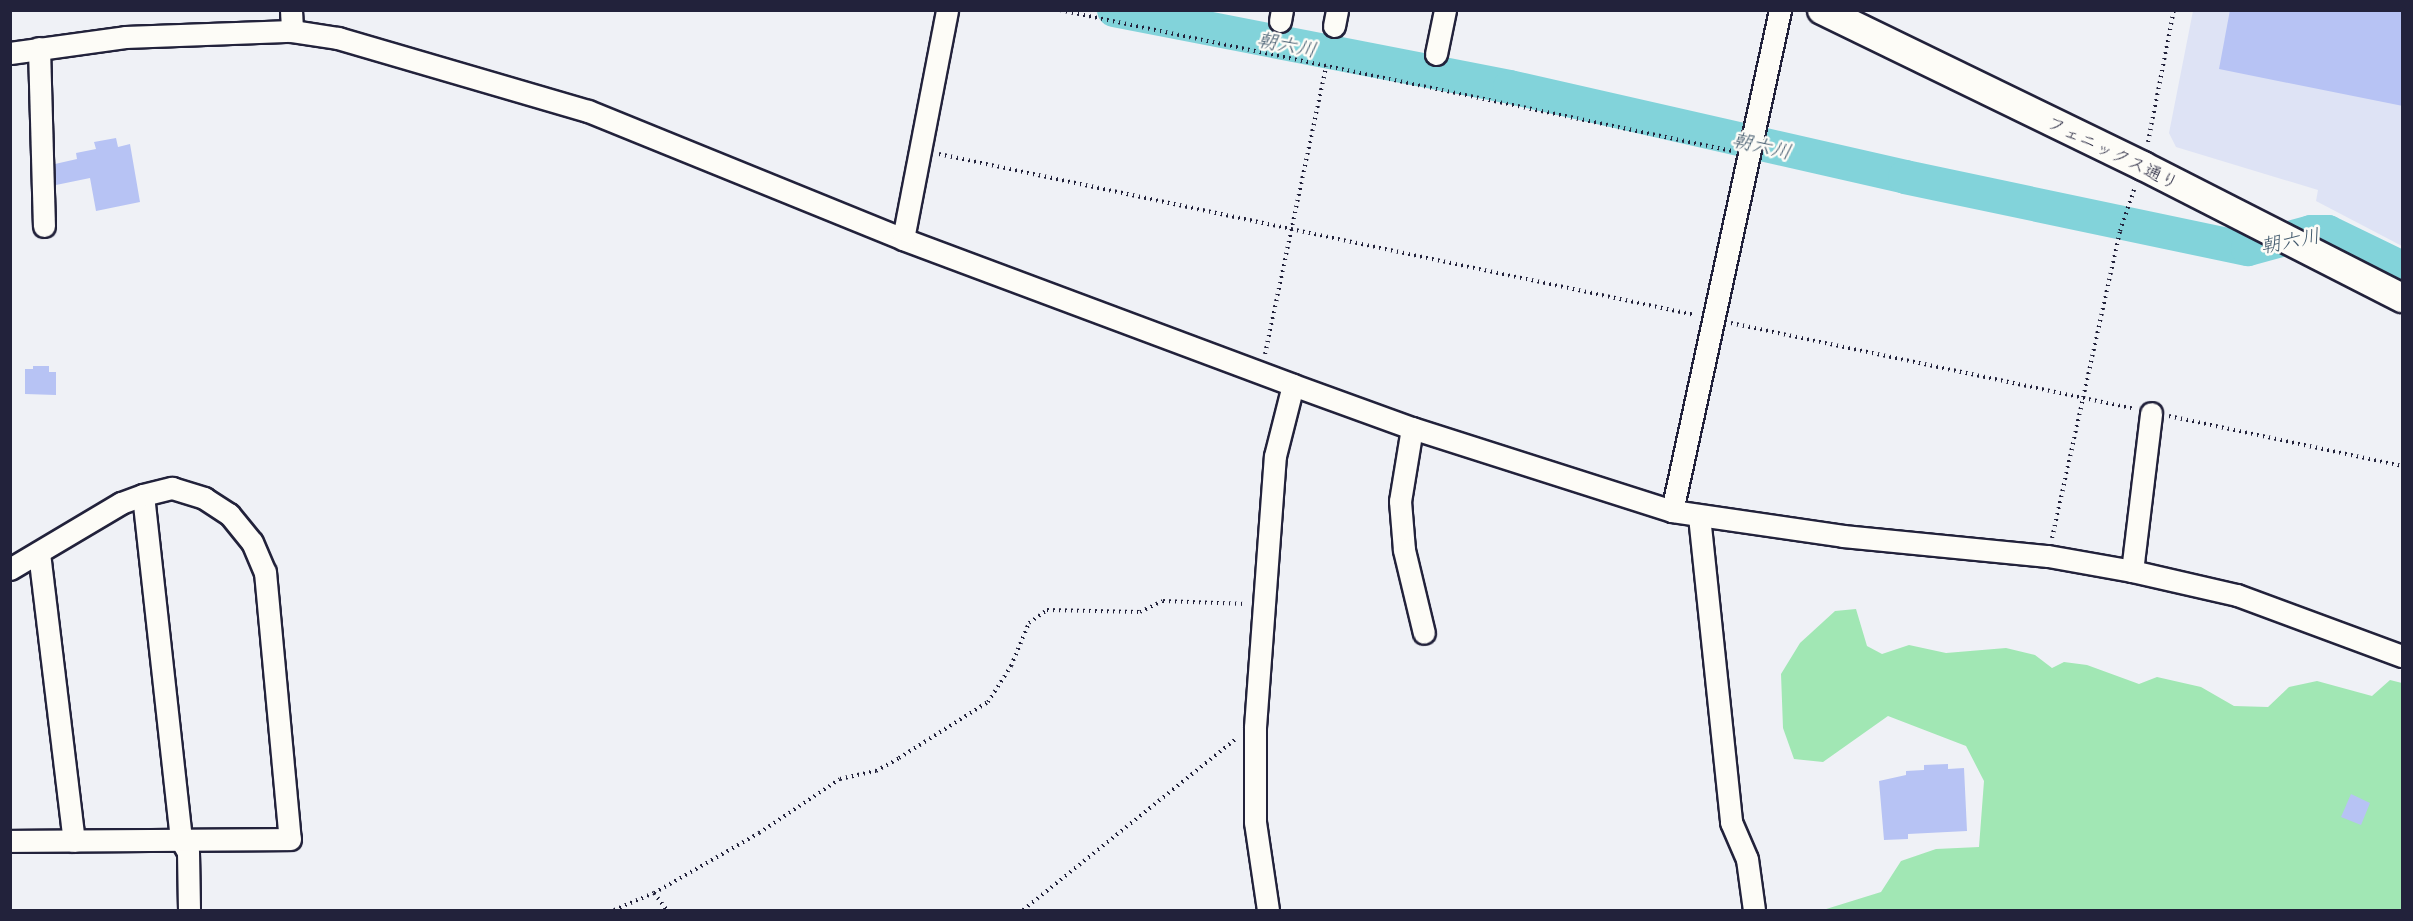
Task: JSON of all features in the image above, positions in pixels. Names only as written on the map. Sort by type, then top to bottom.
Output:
[{"type":"main road","name":"フェニックス通り","points":[[1822,10],[2143,166],[2403,298]]},
{"type":"street","points":[[903,239],[947,10]]},
{"type":"street","points":[[1436,54],[1445,10]]},
{"type":"street","points":[[1672,510],[1780,10]]},
{"type":"street","points":[[10,53],[125,37],[291,21],[349,41],[588,111],[903,239],[1293,385],[1412,428],[1672,510],[1699,516],[1930,546],[2048,556],[2132,571],[2237,595],[2403,656]]},
{"type":"street","points":[[39,48],[44,226]]},
{"type":"street","points":[[1268,910],[1255,822],[1255,727],[1275,456],[1293,385]]},
{"type":"street","points":[[2132,571],[2151,412]]},
{"type":"street","points":[[1412,428],[1400,501],[1404,550],[1424,633]]},
{"type":"street","points":[[10,568],[122,503],[143,495],[172,488],[204,498],[229,513],[252,542],[265,572],[290,839],[10,841]]},
{"type":"street","points":[[143,495],[181,840],[188,852],[189,910]]},
{"type":"street","points":[[1699,516],[1731,822],[1747,859],[1754,910]]},
{"type":"street","points":[[39,553],[74,841]]},
{"type":"path","points":[[1060,10],[1326,66],[1750,147]]},
{"type":"path","points":[[2143,166],[2174,10]]},
{"type":"path","points":[[1261,373],[1326,66]]},
{"type":"path","points":[[920,150],[2403,466]]},
{"type":"path","points":[[2048,556],[2120,231],[2127,209]]},
{"type":"path","points":[[614,910],[654,893],[759,833],[814,793],[840,779],[876,771],[987,702],[1011,666],[1029,622],[1047,610],[1140,612],[1163,601],[1263,604]]},
{"type":"path","points":[[1023,910],[1236,738],[1255,727]]},
{"type":"path","points":[[654,893],[667,910]]},
{"type":"shaded area","points":[[2193,11],[2402,11],[2402,246],[2316,201],[2318,190],[2176,147],[2169,133]]},
{"type":"green space","points":[[1856,609],[1867,646],[1882,654],[1909,645],[1946,653],[2006,648],[2035,655],[2052,668],[2064,662],[2087,665],[2139,684],[2157,677],[2201,687],[2234,706],[2268,707],[2289,687],[2317,681],[2372,696],[2390,680],[2402,683],[2402,910],[1823,910],[1881,892],[1901,861],[1936,849],[1979,847],[1984,781],[1966,746],[1888,716],[1823,762],[1794,759],[1783,728],[1781,674],[1800,643],[1835,611]]},
{"type":"building","points":[[2230,10],[2403,10],[2403,106],[2219,69]]},
{"type":"building","points":[[116,138],[118,147],[130,144],[140,202],[96,211],[90,178],[56,185],[55,164],[77,159],[76,153],[96,149],[94,142]]},
{"type":"building","points":[[33,366],[49,366],[49,372],[56,372],[56,395],[25,394],[25,369],[33,369]]},
{"type":"building","points":[[1948,764],[1948,769],[1964,768],[1967,831],[1908,834],[1908,839],[1884,840],[1879,781],[1906,775],[1906,771],[1924,770],[1924,765]]},
{"type":"building","points":[[2351,794],[2370,803],[2361,825],[2341,817]]},
{"type":"waterway","name":"朝六川","points":[[1114,10],[1510,87],[1905,177],[2248,249],[2311,232],[2328,232],[2402,268]]}]
